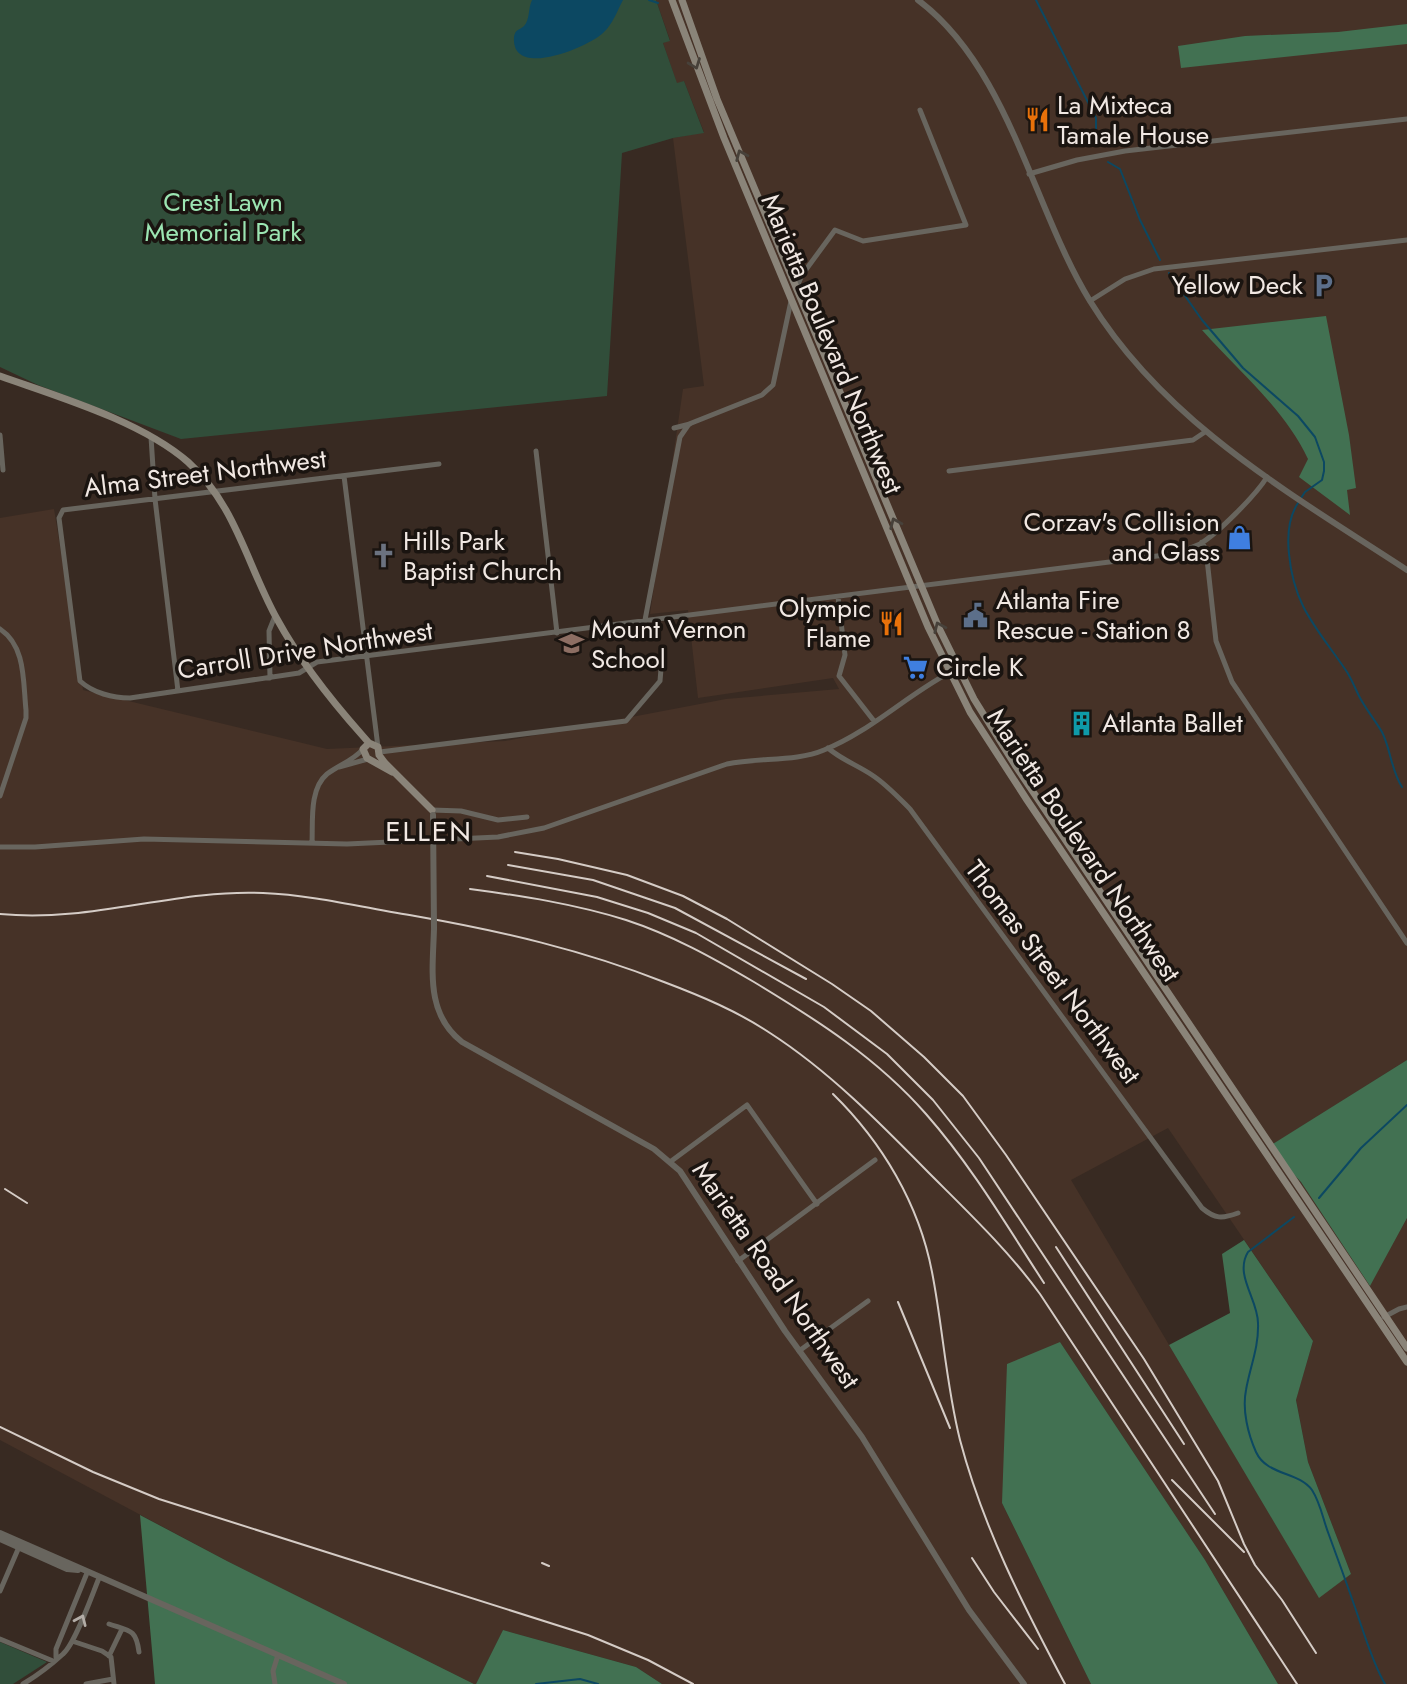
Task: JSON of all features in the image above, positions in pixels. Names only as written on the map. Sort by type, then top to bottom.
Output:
[{"type":"main road","name":"Marietta Boulevard Northwest","points":[[672,0],[724,138],[949,673],[1012,778],[1382,1318],[1407,1362]]},
{"type":"main road","points":[[682,0],[718,99],[921,586],[958,668],[1015,765],[1382,1318],[1407,1348]]},
{"type":"main road","points":[[0,376],[66,400],[151,437],[187,461],[216,492],[235,523],[275,616],[308,668],[372,748],[433,813]]},
{"type":"main road","points":[[369,759],[372,748]]},
{"type":"main road","points":[[369,759],[372,748]]},
{"type":"main road","points":[[369,759],[396,773]]},
{"type":"street","points":[[918,0],[944,22],[973,57],[997,99],[1064,254],[1090,301],[1142,371],[1205,432],[1267,477],[1407,570]]},
{"type":"street","points":[[645,620],[677,444],[689,424],[762,396],[773,385],[796,287],[835,230],[863,241],[965,225],[920,110]]},
{"type":"street","points":[[1029,174],[1077,160],[1126,151],[1407,119]]},
{"type":"street","points":[[1090,301],[1125,279],[1154,269],[1407,240]]},
{"type":"street","points":[[674,428],[696,422]]},
{"type":"street","points":[[949,471],[1193,440],[1205,432]]},
{"type":"street","points":[[0,435],[3,470]]},
{"type":"street","points":[[151,437],[155,499],[178,691]]},
{"type":"street","points":[[536,451],[557,633]]},
{"type":"street","name":"Alma Street Northwest","points":[[111,696],[83,684],[78,676],[60,514],[66,509],[439,464]]},
{"type":"street","points":[[346,475],[376,733],[372,748]]},
{"type":"street","name":"Carroll Drive Northwest","points":[[111,696],[130,698],[270,678],[299,673],[317,662],[1173,554],[1202,542],[1223,524],[1267,477]]},
{"type":"street","points":[[1202,542],[1206,550],[1216,641],[1232,682],[1407,943]]},
{"type":"street","points":[[838,597],[845,655],[839,676],[874,721]]},
{"type":"street","points":[[270,678],[269,631],[275,616]]},
{"type":"street","points":[[0,629],[14,642],[18,651],[26,710],[26,718],[0,796]]},
{"type":"street","points":[[0,847],[174,838],[347,844],[498,837],[544,828],[727,764],[750,759],[817,753],[958,668]]},
{"type":"street","points":[[312,843],[317,791],[326,775],[372,748],[626,721],[660,681],[662,669]]},
{"type":"street","name":"Thomas Street Northwest","points":[[828,748],[844,761],[871,775],[910,809],[1202,1208],[1212,1217],[1220,1218],[1238,1213]]},
{"type":"street","points":[[339,767],[369,759]]},
{"type":"street","points":[[433,813],[461,811],[498,820],[527,817]]},
{"type":"street","name":"Marietta Road Northwest","points":[[433,813],[434,1000],[443,1022],[454,1036],[654,1149],[680,1171],[799,1351],[862,1437],[970,1610],[1024,1684]]},
{"type":"street","points":[[670,1162],[747,1105],[817,1204]]},
{"type":"street","points":[[738,1261],[875,1160]]},
{"type":"street","points":[[799,1351],[868,1301]]},
{"type":"street","points":[[1382,1318],[1407,1307]]},
{"type":"street","points":[[0,1533],[344,1684]]},
{"type":"street","points":[[0,1539],[67,1569],[83,1571]]},
{"type":"street","points":[[0,1591],[19,1547]]},
{"type":"street","points":[[55,1659],[83,1571]]},
{"type":"street","points":[[23,1684],[63,1655],[72,1641],[99,1578]]},
{"type":"street","points":[[109,1625],[132,1632],[137,1637],[139,1652]]},
{"type":"street","points":[[86,1684],[113,1682],[109,1656],[122,1629]]},
{"type":"street","points":[[0,1639],[55,1659]]},
{"type":"street","points":[[72,1641],[109,1656]]},
{"type":"street","points":[[275,1684],[272,1671],[278,1655]]},
{"type":"shaded area","points":[[656,0],[1407,0],[1407,1060],[1269,1147],[1301,1182],[1370,1285],[1407,1218],[1407,1684],[1278,1684],[1205,1560],[1060,1342],[1002,1503],[1091,1684],[662,1684],[636,1667],[503,1630],[474,1684],[227,1561],[0,1440],[0,518],[54,509],[83,690],[327,749],[505,741],[726,699],[839,689],[833,678],[698,698],[688,610],[650,614],[683,389],[704,386],[673,138],[704,132],[684,81],[677,84],[663,43],[670,40]],"holes":[[[1168,1128],[1313,1341],[1296,1399],[1308,1462],[1351,1574],[1319,1597],[1071,1180]]]},
{"type":"green space","name":"Crest Lawn Memorial Park","points":[[0,0],[656,0],[670,41],[663,43],[677,83],[684,81],[704,133],[673,138],[622,153],[607,396],[181,439],[38,385],[0,367]]},
{"type":"green space","points":[[1407,24],[1407,44],[1181,68],[1178,46],[1245,36],[1338,32]]},
{"type":"green space","points":[[1326,316],[1349,435],[1356,488],[1347,490],[1350,515],[1299,477],[1308,459],[1287,423],[1202,330]]},
{"type":"green space","points":[[1407,1060],[1407,1218],[1370,1286],[1301,1182],[1268,1147]]},
{"type":"green space","points":[[1244,1240],[1313,1341],[1296,1400],[1308,1462],[1351,1574],[1319,1598],[1169,1345],[1230,1313],[1222,1254]]},
{"type":"green space","points":[[1060,1342],[1205,1560],[1278,1684],[1091,1684],[1002,1503],[1007,1364]]},
{"type":"green space","points":[[140,1515],[227,1561],[474,1684],[155,1684]]},
{"type":"green space","points":[[503,1630],[636,1667],[662,1684],[476,1684]]},
{"type":"green space","points":[[0,1642],[47,1662],[13,1684],[0,1684]]},
{"type":"water","points":[[532,0],[623,0],[610,26],[595,39],[567,52],[537,58],[525,56],[516,50],[514,37],[526,23]]},
{"type":"waterway","points":[[649,0],[658,3]]},
{"type":"waterway","points":[[1036,0],[1096,118],[1096,146]]},
{"type":"waterway","points":[[1108,162],[1120,169],[1140,220],[1160,260]]},
{"type":"waterway","points":[[1169,273],[1202,320],[1243,368],[1298,416],[1315,437],[1324,462],[1322,480],[1301,498]]},
{"type":"waterway","points":[[1298,503],[1290,521],[1288,540],[1296,589],[1309,617],[1347,672],[1382,732],[1402,787]]},
{"type":"waterway","points":[[1319,1198],[1361,1148],[1407,1105]]},
{"type":"waterway","points":[[1294,1217],[1248,1252],[1244,1261],[1245,1278],[1258,1323],[1256,1349],[1245,1398],[1246,1422],[1261,1460],[1275,1470],[1299,1479],[1315,1495],[1372,1655],[1385,1684]]},
{"type":"waterway","points":[[536,1684],[580,1679],[598,1684]]},
{"type":"railway","points":[[515,852],[627,875],[683,896],[727,919],[832,984],[871,1011],[924,1057],[963,1096],[1006,1155],[1144,1359],[1218,1481],[1255,1565],[1282,1600],[1316,1653]]},
{"type":"railway","points":[[508,865],[593,880],[675,908],[806,979]]},
{"type":"railway","points":[[487,876],[597,897],[648,913],[696,933],[824,1007],[887,1054],[933,1100],[979,1158],[1215,1514]]},
{"type":"railway","points":[[470,889],[568,905],[643,926],[723,964],[845,1041],[887,1075],[926,1114],[973,1175],[1044,1283]]},
{"type":"railway","points":[[0,914],[68,914],[230,893],[282,894],[320,899],[479,928],[572,951],[692,993],[757,1025],[792,1048],[853,1098],[973,1217],[1028,1278],[1297,1684]]},
{"type":"railway","points":[[833,1094],[882,1153],[908,1198],[918,1222],[932,1272],[951,1398],[969,1472],[1005,1565],[1065,1684]]},
{"type":"railway","points":[[5,1189],[27,1203]]},
{"type":"railway","points":[[1056,1247],[1184,1444]]},
{"type":"railway","points":[[898,1302],[950,1428]]},
{"type":"railway","points":[[0,1427],[93,1472],[159,1499],[588,1635],[648,1660],[693,1684]]},
{"type":"railway","points":[[1172,1480],[1244,1552]]},
{"type":"railway","points":[[972,1558],[994,1592],[1038,1649]]},
{"type":"railway","points":[[542,1563],[549,1566]]},
{"type":"place","name":"La Mixteca Tamale House","points":[[1037,120]]},
{"type":"place","name":"Yellow Deck","points":[[1323,285]]},
{"type":"place","name":"Corzav's Collision and Glass","points":[[1240,537]]},
{"type":"place","name":"Hills Park Baptist Church","points":[[383,556]]},
{"type":"place","name":"Atlanta Fire Rescue - Station 8","points":[[976,615]]},
{"type":"place","name":"Olympic Flame","points":[[891,623]]},
{"type":"place","name":"Mount Vernon School","points":[[571,644]]},
{"type":"place","name":"Circle K","points":[[916,667]]},
{"type":"place","name":"Atlanta Ballet","points":[[1082,723]]},
{"type":"district","name":"ELLEN","points":[[429,831]]}]
